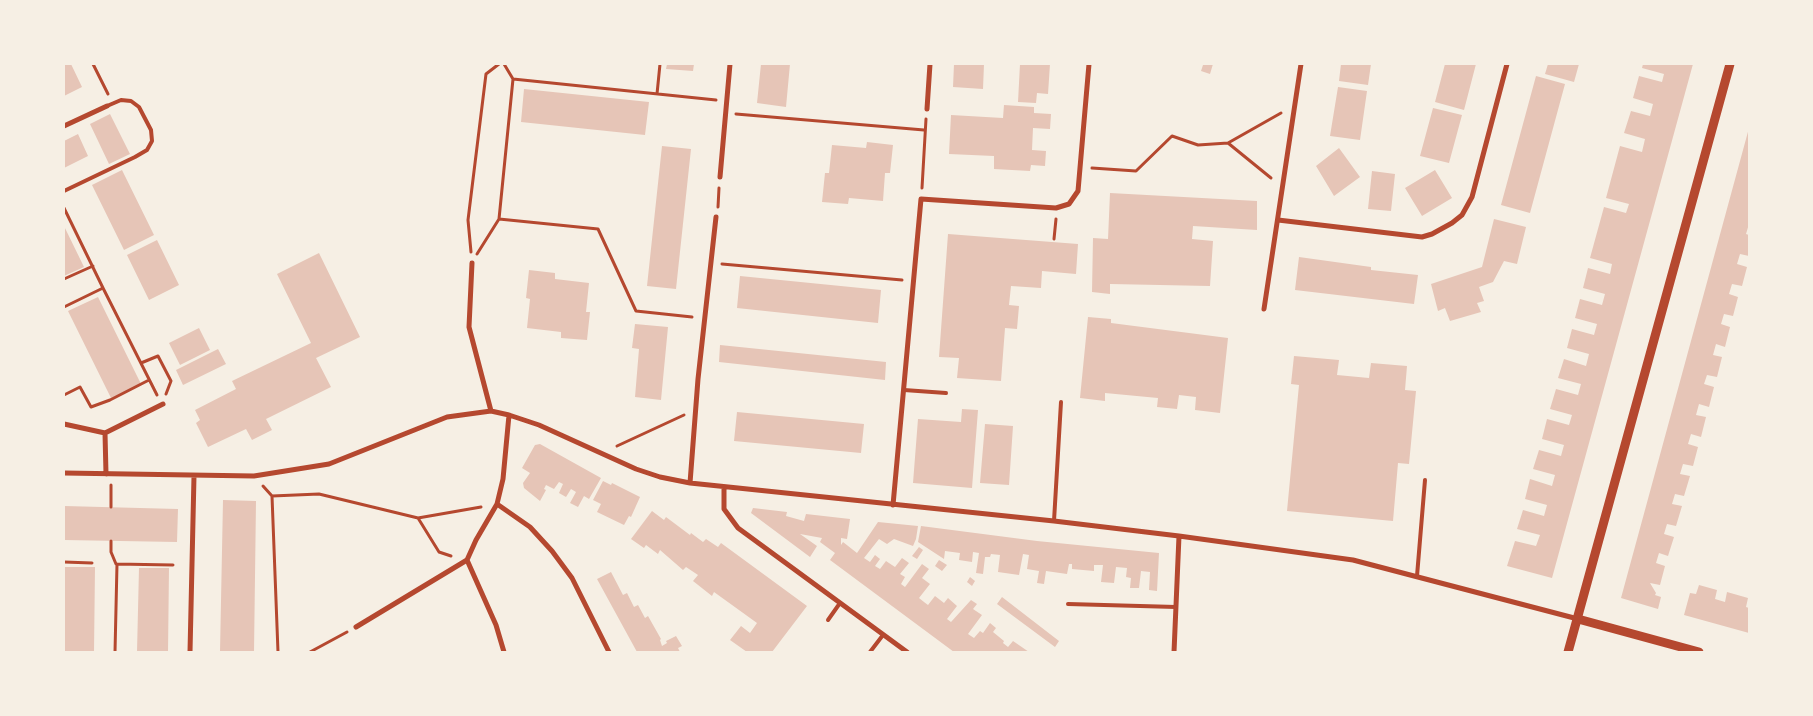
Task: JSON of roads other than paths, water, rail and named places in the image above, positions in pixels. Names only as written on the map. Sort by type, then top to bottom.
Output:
[{"type":"street","points":[[720,177],[730,64]]},
{"type":"street","points":[[927,109],[930,64]]},
{"type":"street","points":[[894,505],[921,199],[1056,208],[1069,204],[1078,191],[1089,64]]},
{"type":"street","points":[[1264,309],[1302,64]]},
{"type":"street","points":[[1278,220],[1422,237],[1437,232],[1452,223],[1462,216],[1472,197],[1508,64]]},
{"type":"street","points":[[1568,652],[1730,64]]},
{"type":"street","points":[[64,126],[107,106]]},
{"type":"street","points":[[690,483],[716,217]]},
{"type":"street","points":[[472,263],[469,328],[491,411]]},
{"type":"street","points":[[64,424],[105,433],[162,404]]},
{"type":"street","points":[[64,474],[254,476],[329,464],[447,417],[491,411],[540,425],[636,469],[660,477],[690,483],[1054,521],[1353,560],[1578,619],[1674,649],[1699,652]]},
{"type":"street","points":[[356,627],[467,560],[476,540],[497,504],[503,480],[509,415]]},
{"type":"street","points":[[105,433],[109,474]]},
{"type":"street","points":[[190,652],[194,476]]},
{"type":"street","points":[[724,487],[724,509],[738,528],[907,652]]},
{"type":"street","points":[[497,504],[530,527],[552,551],[572,578],[609,652]]},
{"type":"street","points":[[1174,652],[1180,536]]},
{"type":"street","points":[[467,560],[496,625],[504,652]]},
{"type":"lane","points":[[64,191],[147,150],[152,141],[150,130],[139,107],[131,101],[121,100],[107,106]]},
{"type":"lane","points":[[904,390],[946,393]]},
{"type":"lane","points":[[1054,521],[1061,402]]},
{"type":"lane","points":[[1417,576],[1425,480]]},
{"type":"lane","points":[[828,620],[840,603]]},
{"type":"lane","points":[[1068,604],[1176,607]]},
{"type":"lane","points":[[870,652],[883,634]]}]
